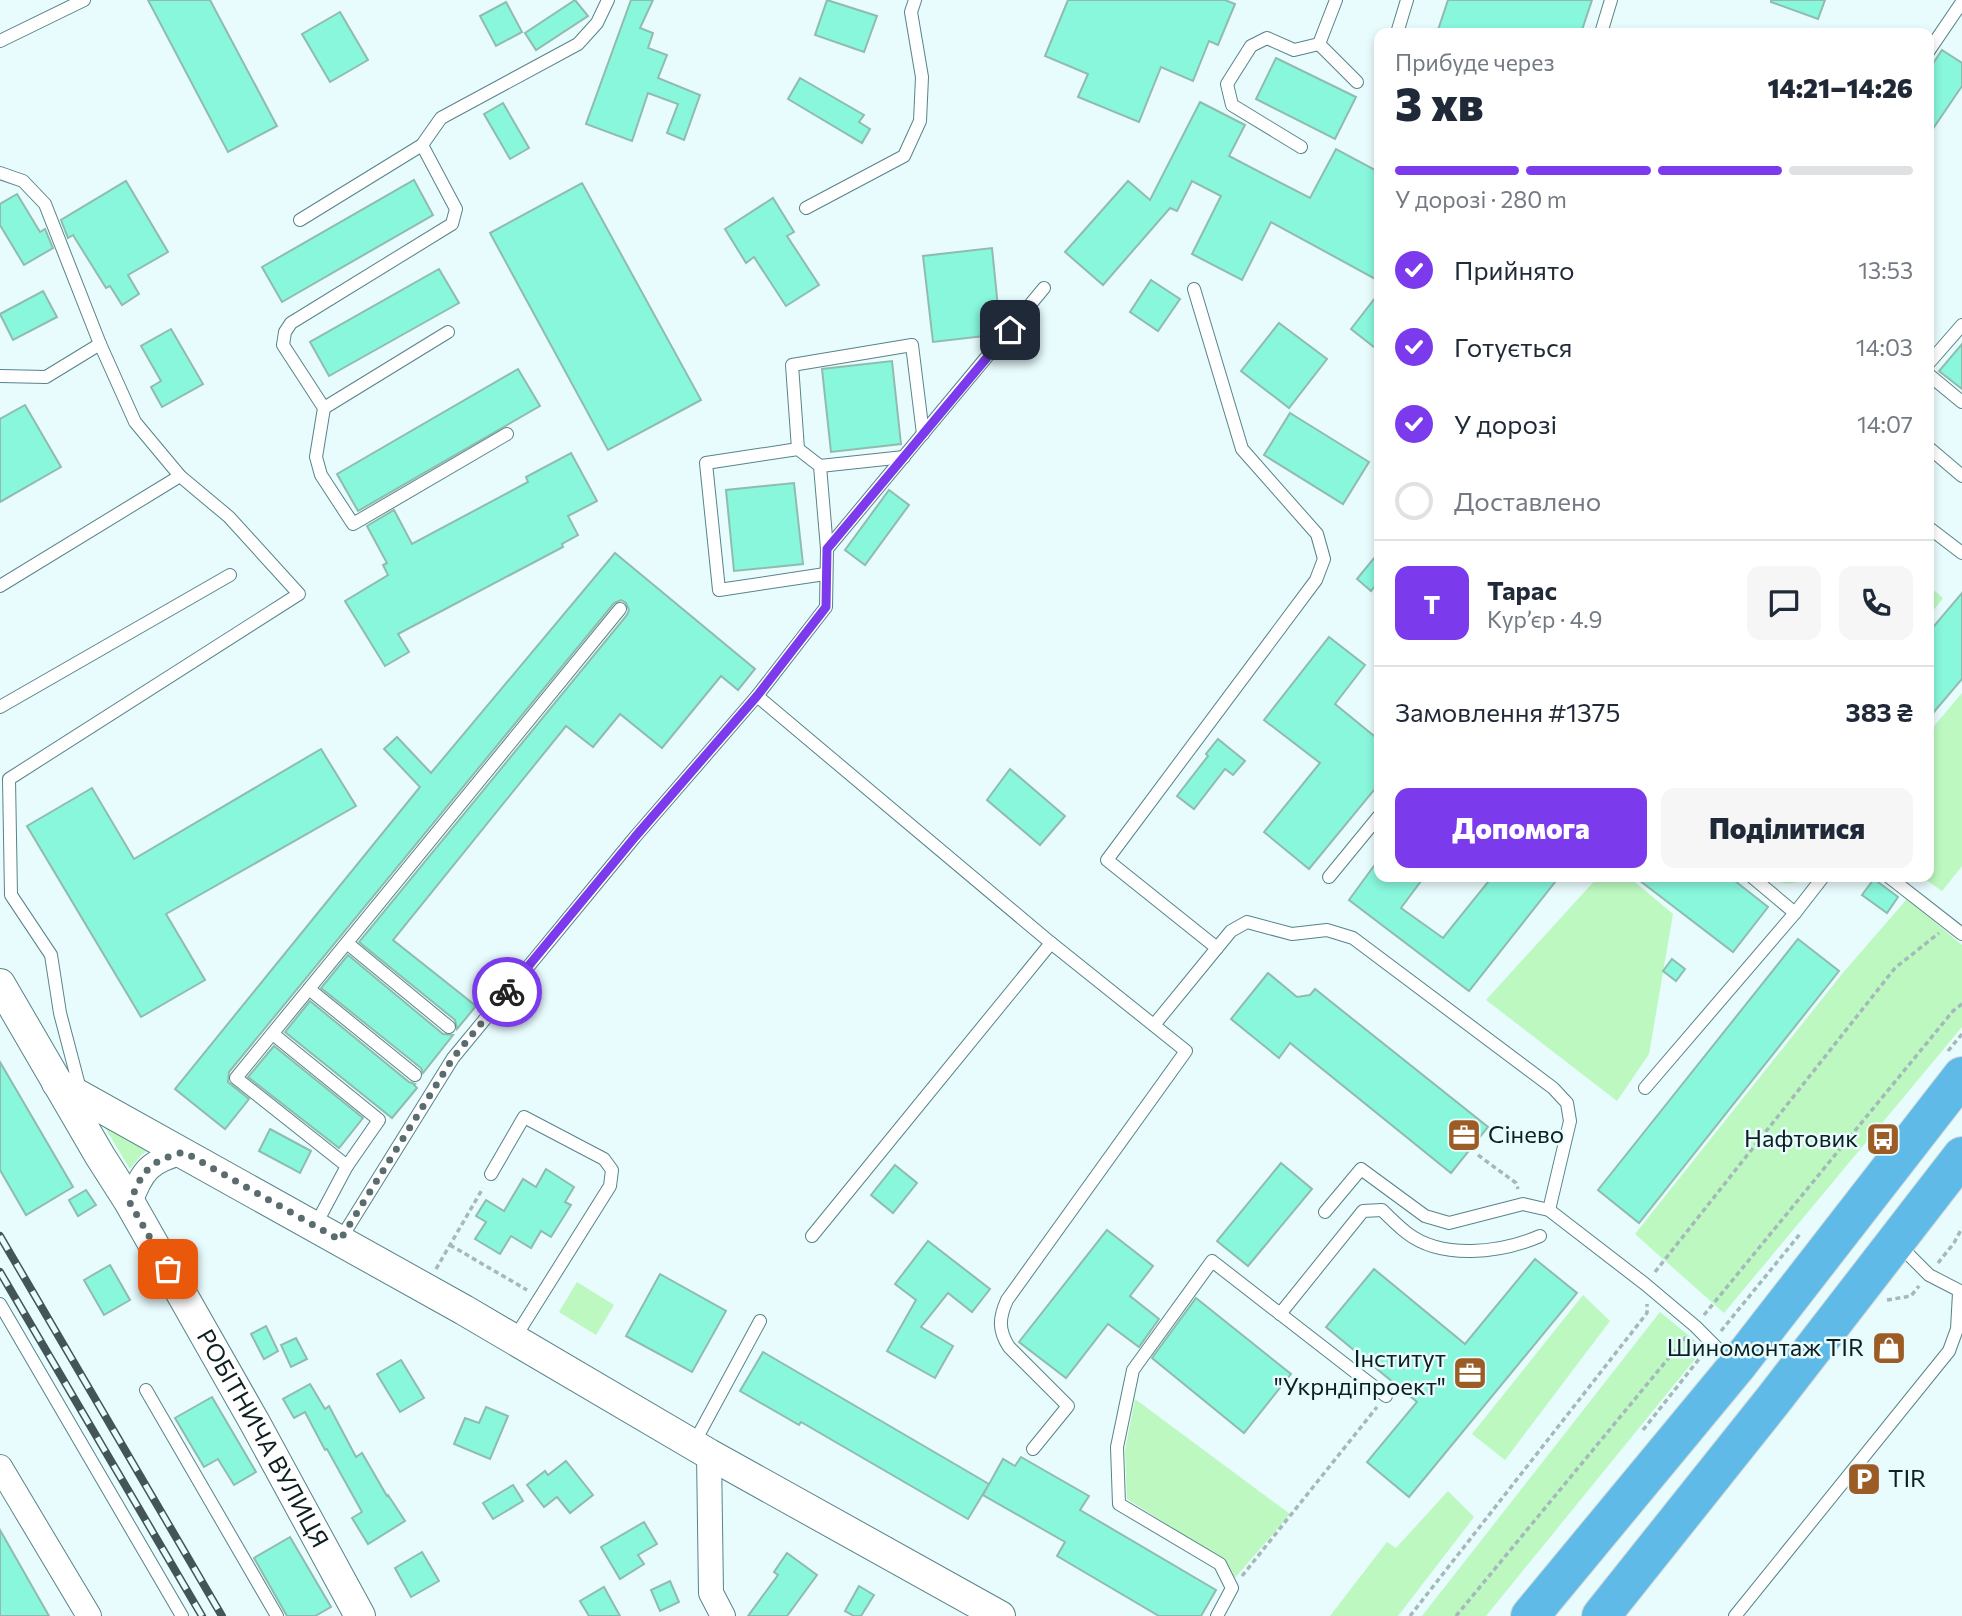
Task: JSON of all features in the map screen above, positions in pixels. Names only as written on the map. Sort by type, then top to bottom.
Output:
[{"type":"highway","points":[[1530,1616],[1736,1367],[1962,1076]]},
{"type":"highway","points":[[1601,1616],[1962,1156]]},
{"type":"street","name":"РОБІТНИЧА ВУЛИЦЯ","points":[[0,984],[70,1090],[360,1616]]},
{"type":"street","points":[[70,1090],[328,1233],[701,1449],[1000,1616]]},
{"type":"street","points":[[130,1203],[139,1179],[150,1166],[163,1158],[184,1152]]},
{"type":"street","points":[[701,1449],[711,1593],[723,1616]]},
{"type":"street","points":[[0,1467],[89,1616]]},
{"type":"lane","points":[[0,41],[84,0]]},
{"type":"lane","points":[[300,220],[422,145],[441,118],[578,44],[597,23],[608,0]]},
{"type":"lane","points":[[806,208],[904,156],[920,121],[922,77],[911,12],[915,0]]},
{"type":"lane","points":[[1319,44],[1336,0]]},
{"type":"lane","points":[[1399,28],[1407,0]]},
{"type":"lane","points":[[1603,28],[1611,0]]},
{"type":"lane","points":[[1934,43],[1962,2]]},
{"type":"lane","points":[[1301,147],[1232,105],[1227,84],[1251,46],[1268,38],[1294,50],[1319,44]]},
{"type":"lane","points":[[1319,44],[1357,82]]},
{"type":"lane","points":[[422,145],[456,209],[452,224],[291,323],[285,332],[283,345],[324,408],[316,457],[321,475],[353,524],[507,434]]},
{"type":"lane","points":[[0,173],[23,181],[45,204],[100,344],[135,422],[180,476],[229,517],[299,594],[9,779],[11,895],[51,955],[70,1090]]},
{"type":"lane","points":[[827,549],[1044,288]]},
{"type":"lane","points":[[1194,289],[1242,449],[1317,534],[1324,559],[1316,580],[1107,860],[1217,948]]},
{"type":"lane","points":[[1934,357],[1962,325]]},
{"type":"lane","points":[[324,408],[448,331]]},
{"type":"lane","points":[[0,376],[46,377],[100,344]]},
{"type":"lane","points":[[798,449],[792,366],[912,345],[923,434]]},
{"type":"lane","points":[[1934,379],[1962,402]]},
{"type":"lane","points":[[825,574],[719,590],[706,463],[798,449],[820,466],[904,457]]},
{"type":"lane","points":[[1934,452],[1962,476]]},
{"type":"lane","points":[[328,1233],[453,1058],[635,837],[757,696],[826,607],[827,549],[820,466]]},
{"type":"lane","points":[[0,586],[180,476]]},
{"type":"lane","points":[[1934,532],[1962,553]]},
{"type":"lane","points":[[0,707],[230,575]]},
{"type":"lane","points":[[347,1166],[236,1078],[620,609]]},
{"type":"lane","points":[[757,696],[1051,943],[1186,1051],[1007,1300],[1001,1313],[1002,1336],[1009,1347],[1068,1406],[1033,1450]]},
{"type":"lane","points":[[1329,877],[1374,822]]},
{"type":"lane","points":[[1758,882],[1796,913]]},
{"type":"lane","points":[[1645,1087],[1796,913],[1819,882]]},
{"type":"lane","points":[[1895,882],[1962,934]]},
{"type":"lane","points":[[1154,1025],[1231,931],[1247,922],[1292,934],[1327,930],[1353,938],[1553,1088],[1567,1103],[1570,1121],[1549,1210]]},
{"type":"lane","points":[[347,943],[449,1027]]},
{"type":"lane","points":[[812,1236],[1051,943]]},
{"type":"lane","points":[[309,989],[415,1075]]},
{"type":"lane","points":[[273,1034],[379,1120],[347,1166],[328,1233]]},
{"type":"lane","points":[[491,1174],[524,1117],[604,1159],[612,1170],[610,1186],[514,1339]]},
{"type":"lane","points":[[1325,1212],[1362,1169],[1424,1216],[1449,1223],[1524,1204],[1549,1210],[1645,1284],[1695,1326],[1736,1367]]},
{"type":"lane","points":[[1280,1314],[1363,1211],[1382,1210],[1408,1235],[1442,1248],[1475,1253],[1527,1242],[1540,1236]]},
{"type":"lane","points":[[1735,1616],[1949,1351],[1957,1329],[1961,1293],[1928,1275],[1896,1242]]},
{"type":"lane","points":[[1217,1616],[1232,1588],[1220,1564],[1119,1504],[1117,1447],[1133,1370],[1213,1261],[1386,1396]]},
{"type":"lane","points":[[0,1304],[182,1616]]},
{"type":"lane","points":[[701,1449],[760,1321]]},
{"type":"lane","points":[[146,1390],[277,1616]]},
{"type":"path","points":[[1410,1616],[1647,1313],[1645,1284],[1895,968],[1950,925]]},
{"type":"path","points":[[1707,1312],[1953,1011],[1962,1004]]},
{"type":"path","points":[[1478,1154],[1516,1183],[1524,1204]]},
{"type":"path","points":[[436,1269],[491,1174]]},
{"type":"path","points":[[450,1245],[540,1298]]},
{"type":"path","points":[[1456,1616],[1689,1334]]},
{"type":"path","points":[[1232,1588],[1386,1396]]},
{"type":"green space","points":[[1934,590],[1943,598],[1934,610]]},
{"type":"green space","points":[[1962,693],[1962,866],[1942,891],[1929,882],[1934,882],[1934,726]]},
{"type":"green space","points":[[1593,882],[1635,882],[1673,914],[1649,1054],[1617,1101],[1486,1000]]},
{"type":"green space","points":[[1907,899],[1962,945],[1962,1027],[1724,1313],[1635,1234],[1842,974]]},
{"type":"green space","points":[[95,1111],[159,1146],[142,1154],[130,1169]]},
{"type":"green space","points":[[577,1282],[614,1305],[596,1335],[559,1312]]},
{"type":"green space","points":[[1583,1295],[1610,1321],[1505,1460],[1472,1434]]},
{"type":"green space","points":[[1660,1312],[1704,1348],[1486,1616],[1422,1616]]},
{"type":"green space","points":[[1135,1399],[1290,1514],[1235,1578],[1227,1562],[1127,1499],[1125,1450]]},
{"type":"green space","points":[[1448,1491],[1474,1517],[1398,1616],[1330,1616],[1387,1542],[1396,1548]]},
{"type":"building","points":[[148,0],[210,0],[277,126],[228,152]]},
{"type":"building","points":[[575,0],[588,16],[536,50],[525,33]]},
{"type":"building","points":[[631,0],[653,0],[640,28],[653,33],[648,48],[667,55],[658,78],[700,95],[684,140],[667,133],[678,104],[648,93],[632,141],[586,124]]},
{"type":"building","points":[[827,0],[877,16],[864,52],[815,35]]},
{"type":"building","points":[[1068,0],[1225,0],[1235,4],[1218,45],[1209,41],[1193,81],[1161,67],[1139,122],[1078,97],[1088,74],[1045,56]]},
{"type":"building","points":[[1448,0],[1592,0],[1583,28],[1439,28]]},
{"type":"building","points":[[1771,0],[1825,0],[1818,19]]},
{"type":"building","points":[[506,2],[522,32],[496,46],[480,16]]},
{"type":"building","points":[[340,12],[368,60],[330,82],[302,34]]},
{"type":"building","points":[[1942,50],[1962,63],[1962,86],[1934,127],[1934,62]]},
{"type":"building","points":[[1276,58],[1356,97],[1335,139],[1256,99]]},
{"type":"building","points":[[800,78],[864,115],[859,122],[870,129],[862,143],[788,99]]},
{"type":"building","points":[[1200,102],[1245,125],[1229,156],[1310,198],[1336,149],[1374,169],[1374,278],[1271,222],[1242,280],[1192,254],[1221,196],[1192,181],[1177,211],[1170,208],[1103,285],[1065,252],[1128,181],[1150,200]]},
{"type":"building","points":[[503,103],[529,148],[510,159],[484,114]]},
{"type":"building","points":[[414,180],[433,215],[282,302],[262,267]]},
{"type":"building","points":[[126,181],[168,252],[128,275],[139,294],[122,305],[110,286],[106,288],[73,235],[68,238],[61,220]]},
{"type":"building","points":[[582,183],[701,400],[608,450],[490,233]]},
{"type":"building","points":[[17,194],[40,232],[45,229],[53,248],[24,265],[0,225],[0,204]]},
{"type":"building","points":[[773,198],[794,232],[787,236],[819,285],[786,306],[754,257],[746,263],[725,229]]},
{"type":"building","points":[[992,248],[1000,327],[993,335],[933,342],[923,256]]},
{"type":"building","points":[[439,269],[459,303],[329,376],[310,342]]},
{"type":"building","points":[[1151,280],[1180,299],[1158,331],[1130,312]]},
{"type":"building","points":[[43,291],[57,317],[13,340],[0,314]]},
{"type":"building","points":[[1374,299],[1374,347],[1351,329]]},
{"type":"building","points":[[1279,323],[1327,359],[1289,408],[1241,371]]},
{"type":"building","points":[[171,329],[203,384],[162,407],[151,387],[161,381],[141,346]]},
{"type":"building","points":[[1962,344],[1962,389],[1939,371]]},
{"type":"building","points":[[892,361],[901,444],[831,452],[822,369]]},
{"type":"building","points":[[518,369],[540,406],[358,511],[337,474]]},
{"type":"building","points":[[25,405],[61,467],[0,502],[0,419]]},
{"type":"building","points":[[1290,413],[1369,462],[1343,504],[1264,455]]},
{"type":"building","points":[[571,453],[597,501],[568,516],[578,535],[562,544],[563,547],[398,634],[409,652],[385,666],[345,601],[388,575],[383,565],[387,563],[367,526],[394,510],[412,544],[528,482],[526,477]]},
{"type":"building","points":[[794,483],[803,564],[734,571],[726,490]]},
{"type":"building","points":[[889,490],[909,505],[865,565],[845,550]]},
{"type":"building","points":[[615,553],[755,669],[738,690],[721,676],[662,748],[620,714],[593,747],[566,726],[393,940],[476,1006],[457,1029],[455,1020],[359,942],[627,615],[629,610],[626,603],[621,600],[614,603],[229,1072],[228,1082],[249,1099],[225,1129],[175,1089],[420,787],[384,749],[397,737],[431,773]]},
{"type":"building","points":[[1374,558],[1374,587],[1371,591],[1357,579]]},
{"type":"building","points":[[1962,593],[1962,679],[1934,712],[1934,626]]},
{"type":"building","points":[[1329,637],[1365,665],[1335,704],[1374,736],[1374,790],[1309,869],[1264,832],[1320,763],[1264,720]]},
{"type":"building","points":[[1218,739],[1245,761],[1233,775],[1225,769],[1194,809],[1177,796]]},
{"type":"building","points":[[321,749],[356,806],[166,914],[205,980],[141,1017],[27,826],[92,788],[134,859]]},
{"type":"building","points":[[1010,769],[1065,816],[1040,845],[987,800]]},
{"type":"building","points":[[1374,866],[1374,882],[1420,882],[1401,908],[1443,938],[1488,882],[1555,882],[1469,991],[1349,900]]},
{"type":"building","points":[[1642,882],[1736,882],[1768,907],[1733,952]]},
{"type":"building","points":[[1872,882],[1878,882],[1898,897],[1887,913],[1862,895]]},
{"type":"building","points":[[1798,939],[1839,971],[1639,1223],[1598,1190]]},
{"type":"building","points":[[348,955],[443,1034],[453,1035],[423,1073],[421,1068],[321,988]]},
{"type":"building","points":[[1672,959],[1685,969],[1676,981],[1663,971]]},
{"type":"building","points":[[1268,973],[1297,997],[1310,995],[1315,989],[1488,1127],[1451,1173],[1290,1043],[1279,1058],[1231,1019]]},
{"type":"building","points":[[310,1001],[409,1082],[415,1084],[417,1088],[392,1118],[285,1032]]},
{"type":"building","points":[[274,1046],[363,1118],[339,1148],[248,1077]]},
{"type":"building","points":[[0,1062],[73,1187],[26,1215],[0,1170]]},
{"type":"building","points":[[270,1129],[311,1151],[300,1173],[259,1151]]},
{"type":"building","points":[[1281,1163],[1312,1189],[1248,1266],[1217,1241]]},
{"type":"building","points":[[895,1165],[917,1183],[893,1213],[871,1195]]},
{"type":"building","points":[[546,1169],[574,1187],[565,1202],[571,1205],[551,1237],[541,1231],[531,1248],[511,1236],[500,1254],[475,1239],[486,1222],[476,1216],[486,1200],[504,1211],[523,1179],[536,1187]]},
{"type":"building","points":[[86,1190],[96,1205],[78,1216],[69,1200]]},
{"type":"building","points":[[1107,1230],[1153,1266],[1130,1296],[1159,1319],[1139,1347],[1108,1324],[1066,1378],[1019,1342]]},
{"type":"building","points":[[928,1241],[990,1289],[972,1312],[948,1293],[921,1327],[953,1346],[935,1378],[887,1351],[916,1300],[895,1284]]},
{"type":"building","name":"Інститут \"Укрндіпроект\"","points":[[1535,1259],[1577,1293],[1409,1497],[1367,1462],[1417,1402],[1326,1327],[1374,1269],[1465,1344]]},
{"type":"building","points":[[110,1265],[130,1300],[104,1315],[84,1280]]},
{"type":"building","points":[[660,1274],[726,1311],[692,1372],[626,1336]]},
{"type":"building","points":[[1196,1298],[1291,1374],[1244,1433],[1152,1358]]},
{"type":"building","points":[[266,1326],[278,1351],[264,1359],[251,1334]]},
{"type":"building","points":[[296,1338],[307,1359],[291,1367],[281,1345]]},
{"type":"building","points":[[763,1352],[989,1484],[968,1519],[801,1422],[799,1425],[740,1391]]},
{"type":"building","points":[[401,1360],[424,1398],[400,1412],[377,1374]]},
{"type":"building","points":[[310,1384],[325,1409],[329,1406],[356,1457],[362,1453],[405,1521],[368,1544],[352,1518],[362,1512],[327,1449],[325,1450],[305,1412],[294,1418],[283,1399]]},
{"type":"building","points":[[212,1397],[256,1472],[234,1485],[218,1459],[204,1467],[175,1418]]},
{"type":"building","points":[[486,1407],[508,1416],[490,1459],[454,1444],[465,1418],[479,1423]]},
{"type":"building","points":[[1021,1457],[1089,1496],[1080,1510],[1216,1590],[1201,1616],[1159,1616],[1057,1556],[1065,1542],[983,1495],[1003,1459],[1015,1466]]},
{"type":"building","points":[[566,1461],[593,1495],[570,1513],[557,1497],[544,1507],[527,1485],[545,1471],[548,1475]]},
{"type":"building","points":[[513,1485],[523,1501],[493,1519],[483,1503]]},
{"type":"building","points":[[644,1522],[657,1544],[638,1555],[644,1564],[620,1579],[601,1547]]},
{"type":"building","points":[[0,1530],[49,1616],[0,1616]]},
{"type":"building","points":[[290,1537],[331,1607],[315,1616],[287,1616],[254,1558]]},
{"type":"building","points":[[422,1552],[439,1581],[411,1597],[395,1568]]},
{"type":"building","points":[[787,1553],[817,1575],[787,1616],[748,1616],[778,1575],[774,1572]]},
{"type":"building","points":[[670,1581],[679,1602],[660,1611],[651,1590]]},
{"type":"building","points":[[859,1586],[874,1595],[861,1616],[854,1616],[845,1611]]},
{"type":"building","points":[[604,1587],[620,1616],[589,1616],[580,1601]]},
{"type":"railway","points":[[0,1236],[222,1616]]},
{"type":"railway","points":[[0,1272],[202,1616]]},
{"type":"way so far","points":[[168,1269],[130,1203],[139,1179],[150,1166],[163,1158],[184,1152],[340,1240],[453,1058],[507,992]]},
{"type":"place","name":"Сінево","points":[[1464,1135]]},
{"type":"place","name":"Нафтовик","points":[[1883,1139]]},
{"type":"place","name":"Шиномонтаж TIR","points":[[1889,1348]]},
{"type":"place","name":"Інститут \"Укрндіпроект\"","points":[[1470,1373]]},
{"type":"place","name":"TIR","points":[[1864,1479]]},
{"type":"route","points":[[507,992],[635,837],[757,696],[826,607],[827,549],[1010,330]]}]
